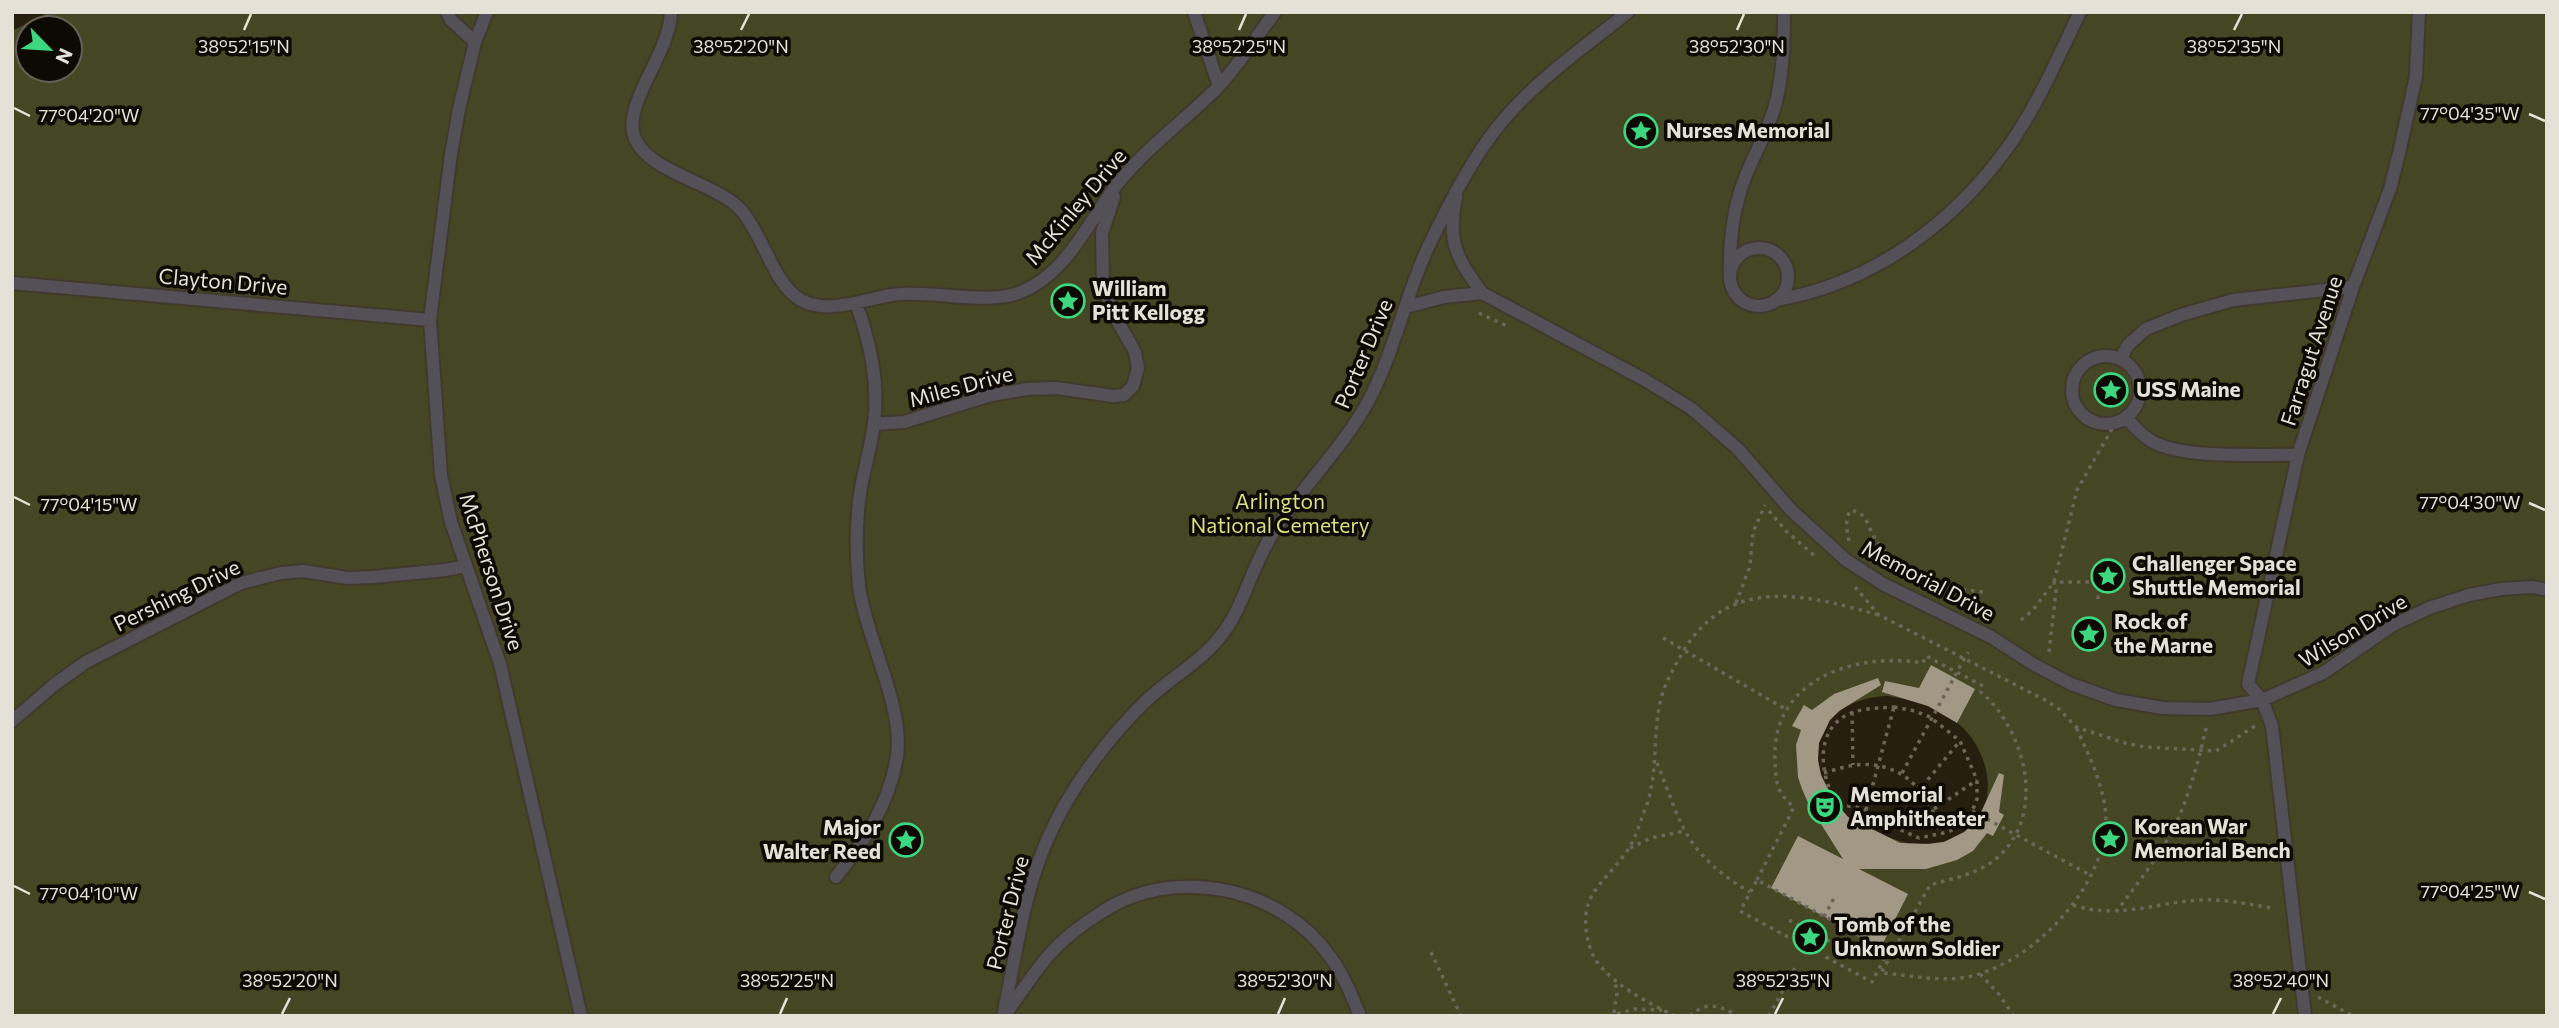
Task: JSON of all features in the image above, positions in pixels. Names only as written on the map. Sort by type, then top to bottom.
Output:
[{"type":"lane","points":[[447,12],[451,20],[475,42]]},
{"type":"lane","name":"McPherson Drive","points":[[487,12],[475,42],[451,155],[430,320],[441,475],[451,522],[500,664],[581,1016]]},
{"type":"lane","name":"McKinley Drive","points":[[671,12],[666,42],[636,107],[634,134],[649,157],[705,185],[740,209],[754,226],[786,287],[795,297],[826,306],[914,292],[1003,297],[1035,286],[1054,271],[1118,183],[1166,133],[1219,86],[1275,12]]},
{"type":"lane","points":[[1194,12],[1219,86]]},
{"type":"lane","name":"Porter Drive","points":[[1004,1016],[1032,881],[1048,836],[1064,808],[1098,757],[1129,719],[1155,693],[1207,651],[1226,630],[1263,551],[1283,518],[1364,410],[1433,236],[1463,180],[1495,130],[1517,105],[1628,12]]},
{"type":"lane","points":[[1784,12],[1784,51],[1774,110],[1747,172],[1734,212],[1729,256],[1730,281],[1734,291],[1748,304],[1767,304],[1837,285],[1887,260],[1926,234],[1963,200],[2013,139],[2040,93],[2080,12]]},
{"type":"lane","name":"Farragut Avenue","points":[[2262,700],[2248,684],[2298,455],[2353,287],[2390,189],[2416,76],[2419,12]]},
{"type":"lane","name":"Miles Drive","points":[[874,424],[904,422],[991,395],[1027,389],[1056,388],[1112,396],[1124,394],[1133,386],[1138,368],[1135,352],[1107,300],[1101,261],[1102,233],[1118,183]]},
{"type":"lane","name":"Memorial Drive","points":[[1456,197],[1451,222],[1454,246],[1482,293],[1645,380],[1692,409],[1731,443],[1791,510],[1846,560],[1883,584],[1991,637],[2033,664],[2091,693],[2163,708],[2210,709],[2262,700]]},
{"type":"lane","points":[[1730,281],[1734,263],[1740,255],[1755,248],[1768,250],[1783,260],[1787,273],[1785,288],[1776,300]]},
{"type":"lane","name":"Clayton Drive","points":[[12,283],[430,320]]},
{"type":"lane","points":[[2121,358],[2128,345],[2146,329],[2181,314],[2233,300],[2353,287]]},
{"type":"lane","points":[[1406,307],[1450,296],[1482,293]]},
{"type":"lane","points":[[836,877],[855,853],[881,808],[892,781],[897,752],[893,707],[865,618],[859,585],[859,502],[874,424],[875,396],[870,345],[856,303]]},
{"type":"lane","points":[[2109,356],[2121,358],[2136,373],[2139,384],[2136,406],[2121,420],[2096,423],[2077,410],[2071,388],[2079,368],[2088,361],[2109,356]]},
{"type":"lane","points":[[2121,420],[2157,444],[2193,452],[2298,455]]},
{"type":"lane","name":"Pershing Drive","points":[[12,721],[55,684],[86,662],[241,583],[281,573],[303,571],[348,578],[465,566]]},
{"type":"lane","name":"Wilson Drive","points":[[2262,700],[2323,673],[2393,625],[2429,608],[2469,595],[2501,589],[2533,587],[2547,590]]},
{"type":"lane","points":[[2262,700],[2272,726],[2305,1016]]},
{"type":"lane","points":[[1004,1016],[1049,954],[1100,912],[1144,892],[1187,886],[1234,892],[1261,902],[1297,922],[1331,957],[1360,1016]]},
{"type":"path","points":[[2021,620],[2033,610],[2054,582],[2077,490],[2121,420]]},
{"type":"path","points":[[1735,604],[1748,575],[1754,532],[1765,505]]},
{"type":"path","points":[[1849,542],[1846,523],[1850,510],[1854,510],[1865,518],[1876,541],[1896,564],[1897,572]]},
{"type":"path","points":[[2098,570],[2098,602]]},
{"type":"path","points":[[2054,582],[2098,582]]},
{"type":"path","points":[[2049,652],[2056,591],[2054,582]]},
{"type":"path","points":[[1675,1016],[1615,981],[1595,961],[1585,918],[1594,890],[1629,848],[1646,807],[1656,761],[1655,737],[1660,701],[1671,671],[1703,625],[1735,604],[1769,595],[1802,596],[1879,615]]},
{"type":"path","points":[[1663,638],[1787,710]]},
{"type":"path","points":[[1902,773],[1930,717],[1968,652]]},
{"type":"path","points":[[1788,937],[1740,911],[1794,807],[1782,797],[1776,778],[1775,751],[1779,729],[1787,710],[1815,681],[1834,670],[1854,664],[1878,660],[1923,663],[1926,656],[1983,687],[1981,692],[2001,712],[2011,729],[2024,765],[2026,794],[2016,834],[2008,847],[1987,865],[1971,873],[1930,885],[1881,973],[1940,979],[1963,978],[1996,969],[2020,956],[2044,936],[2072,905],[2091,875],[2103,841],[2105,808],[2099,782],[2077,727]]},
{"type":"path","points":[[1866,810],[1895,707]]},
{"type":"path","points":[[1895,707],[1930,717],[1960,741],[1977,780],[1977,799],[1972,811],[1960,826],[1919,838],[1887,824],[1866,810],[1852,806],[1839,807],[1829,792],[1822,756],[1830,730],[1852,712],[1895,707]]},
{"type":"path","points":[[2116,912],[2168,838],[2181,811],[2197,763],[2210,709]]},
{"type":"path","points":[[1852,712],[1853,765]]},
{"type":"path","points":[[1887,824],[1960,741]]},
{"type":"path","points":[[1656,761],[1684,831],[1703,857],[1728,880],[1749,892]]},
{"type":"path","points":[[1824,773],[1853,765],[1878,765],[1902,773],[1920,789],[1934,809],[1940,834]]},
{"type":"path","points":[[1934,809],[1977,780]]},
{"type":"path","points":[[1972,811],[2091,875]]},
{"type":"path","points":[[1629,848],[1651,838],[1684,831]]},
{"type":"path","points":[[1757,880],[1888,951],[1872,982],[1822,955]]},
{"type":"path","points":[[1824,917],[1835,896]]},
{"type":"path","points":[[2072,905],[2087,910],[2116,912],[2200,900],[2220,900],[2271,908]]},
{"type":"path","points":[[1789,920],[1838,946]]},
{"type":"path","points":[[1431,952],[1461,1016]]},
{"type":"path","points":[[1769,1016],[1795,968]]},
{"type":"path","points":[[1979,973],[1998,993],[2014,1016]]},
{"type":"path","points":[[1615,981],[1617,993],[1611,1015],[1642,1008],[1665,1011]]},
{"type":"path","points":[[2317,997],[2353,1016]]},
{"type":"path","points":[[1690,1016],[1712,1005],[1738,1016]]},
{"type":"green space","name":"Arlington National Cemetery","points":[[49,12],[2547,12],[2547,1016],[12,1016],[12,31],[14,30],[14,84],[84,84],[84,14],[45,14]],"holes":[[[1887,696],[1943,713],[1960,725],[1973,739],[1987,774],[1988,792],[1984,809],[1975,824],[1961,835],[1941,842],[1913,843],[1896,840],[1847,816],[1828,790],[1820,771],[1820,738],[1837,713],[1851,704],[1868,699]]]},
{"type":"building","points":[[1931,665],[1975,689],[1957,723],[1928,706],[1882,692],[1885,681],[1919,688]]},
{"type":"building","name":"Memorial Amphitheater","points":[[1878,678],[1881,685],[1839,711],[1830,720],[1819,743],[1821,775],[1833,799],[1848,817],[1900,843],[1944,842],[1964,832],[1977,821],[1999,773],[2004,775],[1999,812],[2004,815],[1993,836],[1987,833],[1973,851],[1957,860],[1926,869],[1859,869],[1908,894],[1881,947],[1771,888],[1798,836],[1843,859],[1802,789],[1798,777],[1796,745],[1801,730],[1792,726],[1804,705],[1812,710],[1834,694]]},
{"type":"place","name":"Nurses Memorial","points":[[1641,131]]},
{"type":"place","name":"William Pitt Kellogg","points":[[1068,301]]},
{"type":"place","name":"USS Maine","points":[[2111,390]]},
{"type":"place","name":"Challenger Space Shuttle Memorial","points":[[2108,576]]},
{"type":"place","name":"Rock of the Marne","points":[[2089,634]]},
{"type":"place","name":"Memorial Amphitheater","points":[[1825,807]]},
{"type":"place","name":"Korean War Memorial Bench","points":[[2110,839]]},
{"type":"place","name":"Major Walter Reed","points":[[906,840]]},
{"type":"place","name":"Tomb of the Unknown Soldier","points":[[1810,937]]}]
